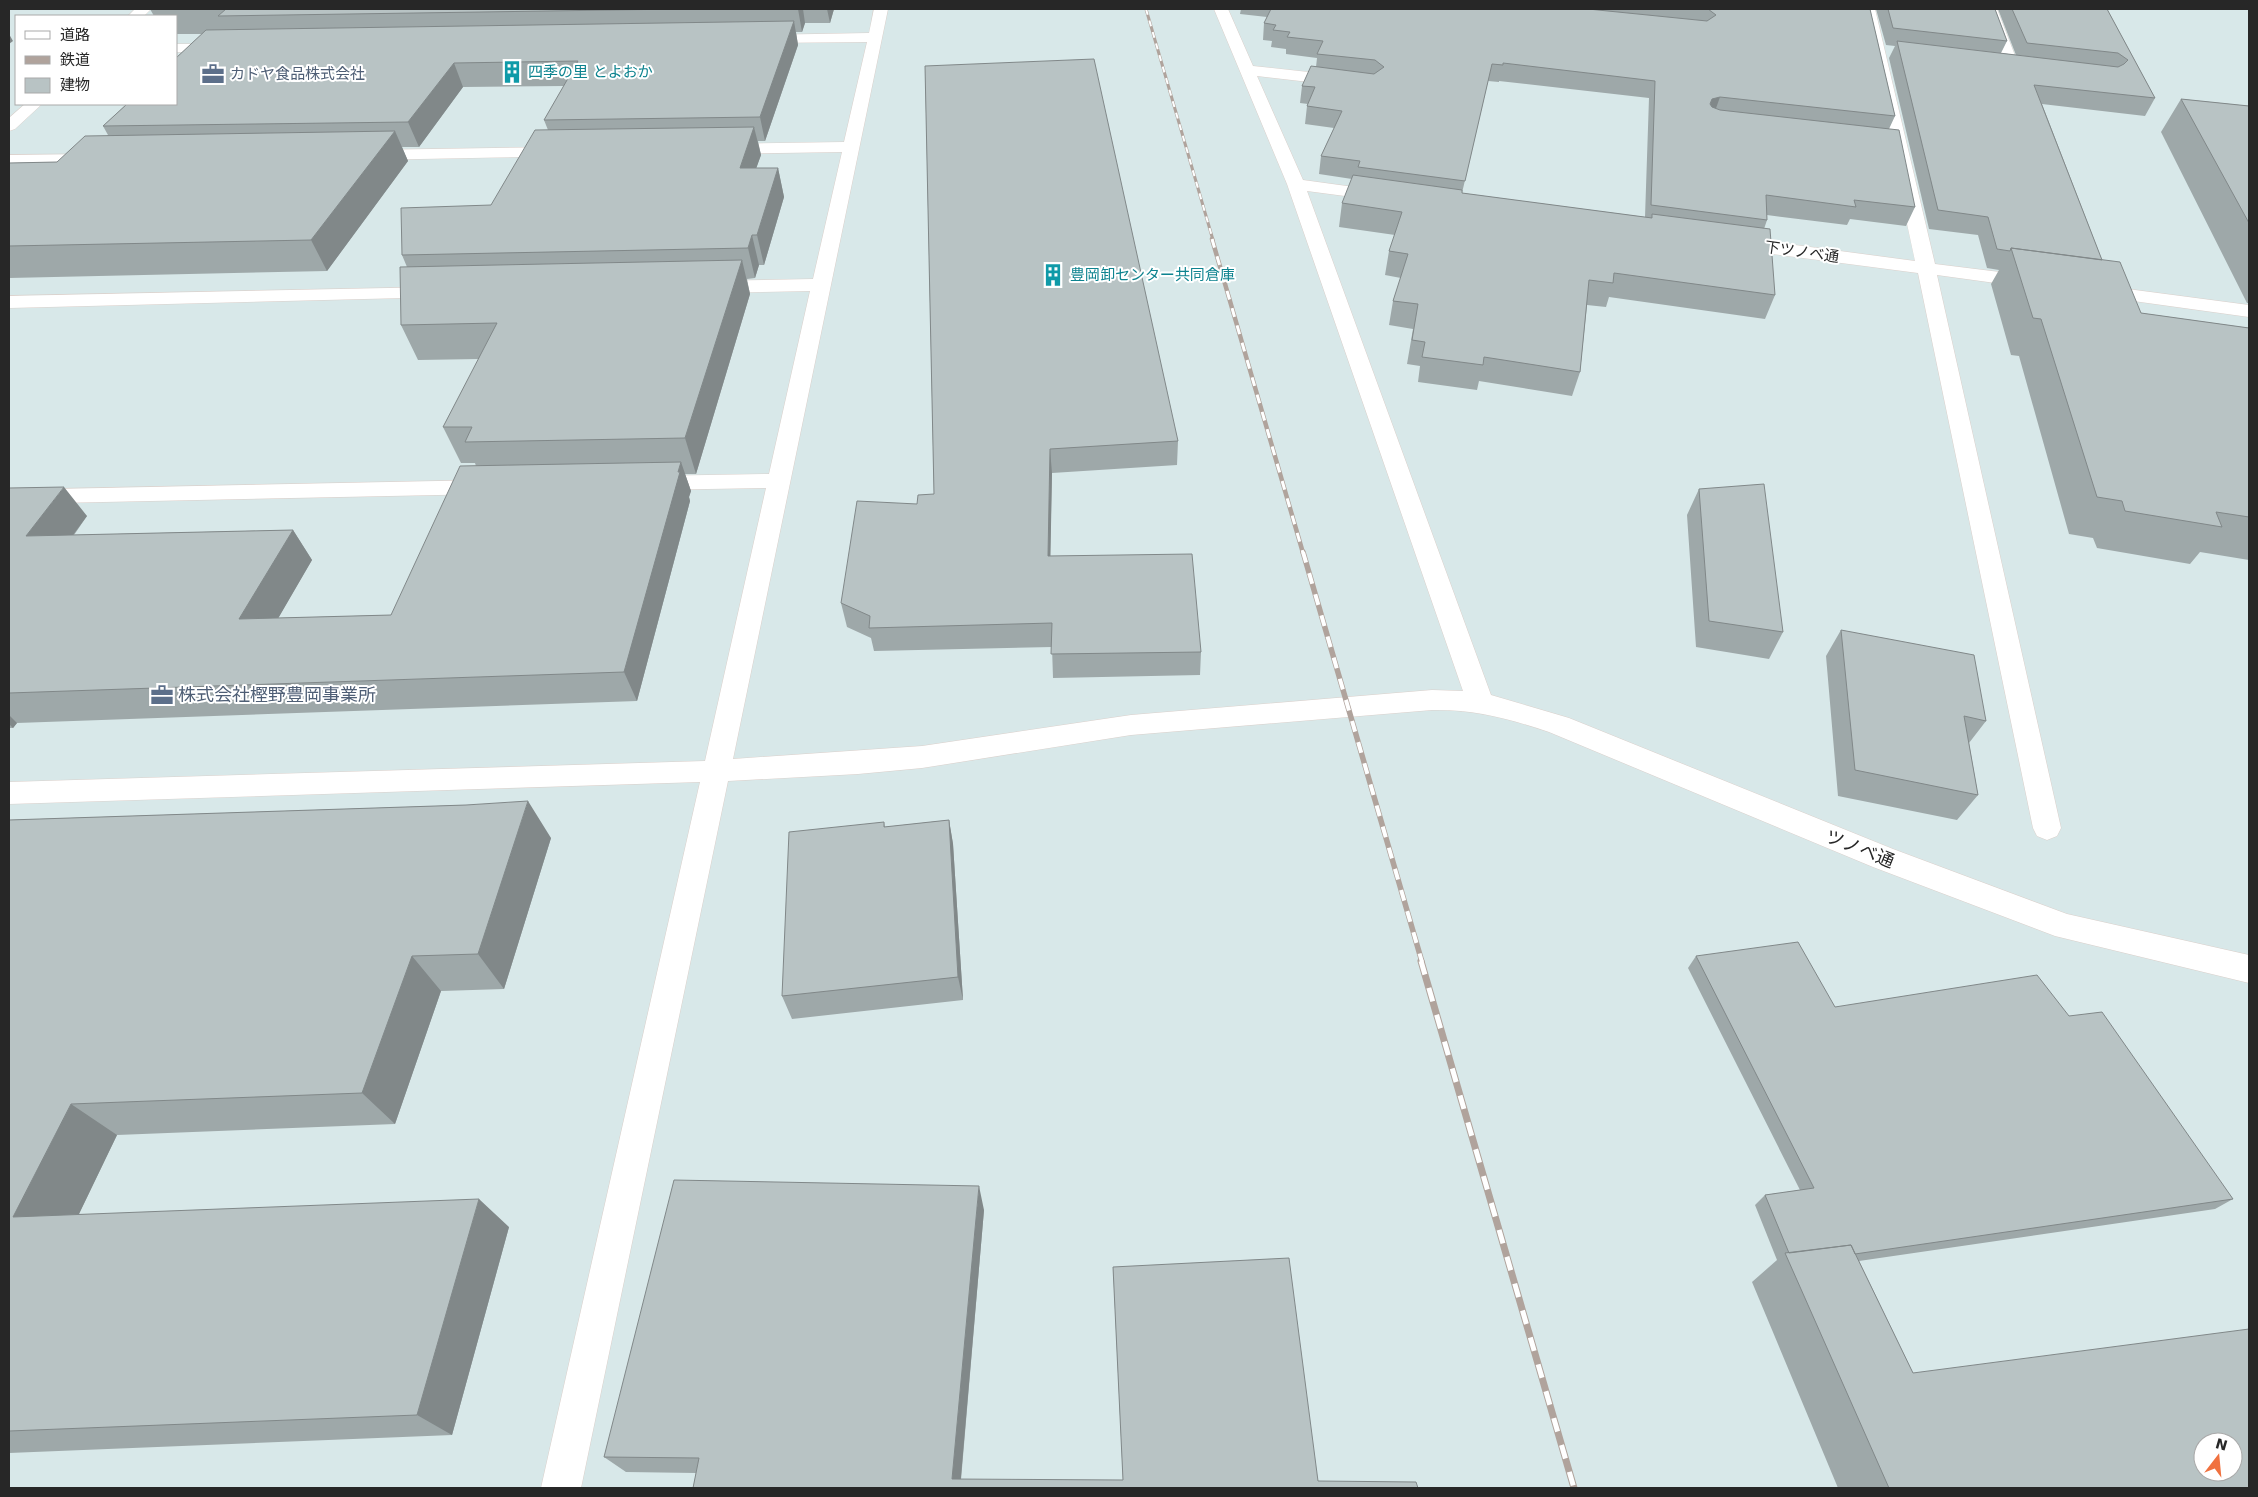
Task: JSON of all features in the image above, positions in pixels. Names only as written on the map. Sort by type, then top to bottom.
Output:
[{"type":"street","points":[[561,1488],[881,9]]},
{"type":"street","points":[[1221,9],[1296,184],[1480,701]]},
{"type":"street","points":[[1868,9],[1899,142],[2047,828]]},
{"type":"street","points":[[1990,9],[2011,66]]},
{"type":"street","points":[[745,39],[875,37]]},
{"type":"street","points":[[178,48],[236,48]]},
{"type":"street","points":[[1878,51],[1897,53]]},
{"type":"street","points":[[1992,64],[2030,68]]},
{"type":"street","points":[[1246,70],[1363,83]]},
{"type":"street","points":[[9,126],[33,105]]},
{"type":"street","points":[[1880,140],[1899,142]]},
{"type":"street","points":[[705,149],[851,147]]},
{"type":"street","points":[[347,155],[576,151]]},
{"type":"street","points":[[9,160],[108,159]]},
{"type":"street","points":[[1296,184],[1404,199]]},
{"type":"street","name":"下ツノベ通","points":[[1720,241],[2054,285]]},
{"type":"street","points":[[693,287],[822,284]]},
{"type":"street","points":[[2083,289],[2249,311]]},
{"type":"street","points":[[9,302],[455,292]]},
{"type":"street","points":[[631,484],[780,481]]},
{"type":"street","points":[[9,497],[513,486]]},
{"type":"street","name":"ツノベ通","points":[[9,793],[717,771],[922,757],[1131,725],[1432,700],[1480,701],[1559,726],[1874,854],[2066,927],[2249,968]]},
{"type":"building","points":[[226,9],[679,9],[218,16]]},
{"type":"building","points":[[1271,9],[1588,9],[1707,21],[1716,15],[1708,9],[1870,9],[1895,116],[1720,97],[1712,99],[1710,104],[1712,107],[1720,110],[1899,130],[1915,207],[1854,200],[1856,207],[1766,195],[1767,220],[1651,205],[1655,81],[1503,63],[1503,65],[1492,64],[1465,181],[1358,167],[1360,161],[1321,156],[1342,111],[1307,106],[1315,87],[1302,86],[1311,66],[1374,74],[1384,67],[1375,60],[1317,54],[1323,41],[1287,37],[1290,32],[1273,30],[1276,25],[1264,23]]},
{"type":"building","points":[[1888,9],[1995,9],[2007,41],[1893,28]]},
{"type":"building","points":[[2012,9],[2107,9],[2155,98],[2034,85],[2102,260],[2011,248],[2010,251],[1997,249],[1988,217],[1938,210],[1897,41],[2118,67],[2128,60],[2118,53],[2027,43]]},
{"type":"building","points":[[794,21],[760,117],[544,120],[578,61],[454,63],[408,122],[103,126],[126,105],[178,105],[178,56],[206,30]]},
{"type":"building","points":[[1094,59],[1178,441],[1050,449],[1048,556],[1192,554],[1201,652],[1051,654],[1052,623],[869,628],[870,616],[841,603],[857,501],[917,504],[918,495],[934,494],[925,66]]},
{"type":"building","points":[[2181,99],[2249,106],[2249,223]]},
{"type":"building","points":[[754,127],[740,168],[778,168],[757,235],[752,235],[748,248],[402,255],[401,208],[491,205],[535,130]]},
{"type":"building","points":[[395,131],[311,240],[9,246],[9,163],[57,162],[85,136]]},
{"type":"building","points":[[1353,175],[1462,190],[1462,193],[1652,218],[1652,214],[1770,229],[1775,295],[1614,273],[1613,283],[1589,280],[1580,372],[1484,357],[1483,365],[1422,357],[1425,342],[1412,340],[1418,304],[1393,301],[1408,254],[1389,251],[1402,212],[1342,203]]},
{"type":"building","points":[[2011,248],[2120,262],[2141,313],[2249,328],[2249,517],[2216,512],[2222,527],[2125,511],[2122,501],[2097,497],[2041,319],[2033,318]]},
{"type":"building","points":[[742,260],[685,438],[465,442],[472,427],[443,427],[497,323],[401,325],[400,267]]},
{"type":"building","points":[[681,462],[678,472],[680,472],[624,672],[9,693],[9,488],[64,487],[26,536],[293,530],[239,619],[391,615],[460,466]]},
{"type":"building","points":[[1764,484],[1783,632],[1709,621],[1699,489]]},
{"type":"building","points":[[1841,630],[1974,655],[1986,721],[1964,716],[1978,795],[1855,770]]},
{"type":"building","points":[[528,801],[478,954],[412,956],[362,1093],[71,1104],[13,1217],[479,1199],[417,1415],[9,1431],[9,820],[466,805]]},
{"type":"building","points":[[949,820],[958,977],[782,996],[789,832],[884,822],[884,827]]},
{"type":"building","points":[[1798,942],[1835,1007],[2037,975],[2069,1016],[2102,1012],[2233,1199],[1855,1254],[1851,1245],[1789,1253],[1765,1195],[1814,1188],[1696,956]]},
{"type":"building","points":[[674,1180],[979,1186],[952,1479],[1123,1480],[1113,1267],[1289,1258],[1318,1481],[1416,1482],[1418,1488],[693,1488],[699,1458],[604,1457]]},
{"type":"building","points":[[1851,1245],[1913,1373],[2249,1329],[2249,1488],[1889,1488],[1785,1253]]},
{"type":"railway","points":[[1146,9],[1213,240]]},
{"type":"railway","points":[[1212,239],[1303,553]]},
{"type":"railway","points":[[1303,552],[1422,962]]},
{"type":"railway","points":[[1421,961],[1574,1488]]},
{"type":"place","name":"四季の里 とよおか","points":[[512,72]]},
{"type":"place","name":"カドヤ食品株式会社","points":[[213,74]]},
{"type":"place","name":"豊岡卸センター共同倉庫","points":[[1053,275]]},
{"type":"place","name":"株式会社樫野豊岡事業所","points":[[162,695]]}]
